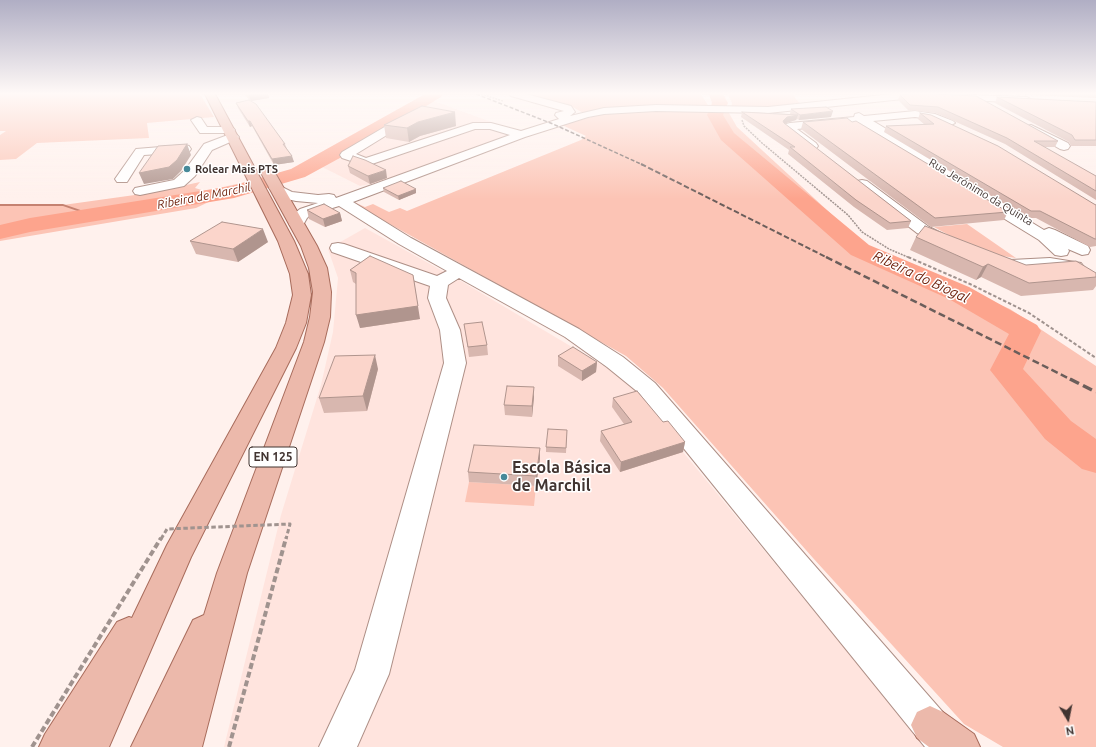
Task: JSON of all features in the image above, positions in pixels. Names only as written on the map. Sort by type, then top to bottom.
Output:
[{"type":"main road","points":[[228,129],[265,183]]},
{"type":"main road","points":[[90,747],[178,554],[286,348],[296,323],[302,295],[299,274],[265,183],[262,162]]},
{"type":"main road","name":"EN 125","points":[[232,573],[314,342],[320,317],[322,292],[318,268],[309,246],[297,224],[265,183]]},
{"type":"main road","points":[[58,747],[178,554]]},
{"type":"main road","points":[[185,742],[232,573]]},
{"type":"main road","points":[[150,747],[232,573]]},
{"type":"main road","points":[[940,736],[961,747]]},
{"type":"street","points":[[203,129],[204,131],[231,134]]},
{"type":"street","points":[[389,129],[346,156],[366,162],[464,129]]},
{"type":"street","points":[[501,129],[521,135]]},
{"type":"street","name":"Rua Jerónimo da Quinta","points":[[396,181],[539,129]]},
{"type":"street","points":[[791,129],[824,154]]},
{"type":"street","name":"Rua Jerónimo da Quinta","points":[[872,129],[1044,238],[1060,253],[1062,259],[1068,263],[1087,270],[1050,263],[1038,264]]},
{"type":"street","name":"Rua Jerónimo da Quinta","points":[[874,129],[1057,238],[1089,252]]},
{"type":"street","points":[[1033,129],[1064,146]]},
{"type":"street","points":[[122,179],[140,152],[208,147],[231,134]]},
{"type":"street","points":[[140,191],[179,183],[190,173],[208,147]]},
{"type":"street","points":[[854,177],[923,230],[936,238],[962,249]]},
{"type":"street","points":[[265,183],[286,195],[318,199],[351,194],[396,181]]},
{"type":"street","points":[[297,224],[300,216],[305,212],[342,202],[396,181]]},
{"type":"street","points":[[342,202],[405,241],[449,277]]},
{"type":"street","points":[[327,206],[405,241]]},
{"type":"street","points":[[338,248],[449,277],[572,333],[615,362],[647,388],[940,736]]},
{"type":"street","name":"Rua Jerónimo da Quinta","points":[[1060,253],[1067,249],[1089,252]]},
{"type":"street","points":[[985,257],[1010,265],[1038,264],[1054,259],[1060,253]]},
{"type":"street","points":[[338,747],[371,674],[455,363],[450,330],[437,298],[449,277]]},
{"type":"path","points":[[747,129],[795,172],[848,216],[862,232],[889,249],[970,284],[1029,313],[1096,358]]},
{"type":"path","points":[[32,747],[167,528],[290,524],[229,747]]},
{"type":"shaded area","points":[[0,129],[148,129],[149,138],[37,143],[16,159],[0,160],[0,135],[6,131],[0,131]]},
{"type":"shaded area","points":[[382,129],[510,129],[519,132],[381,182],[360,186],[320,166]]},
{"type":"shaded area","points":[[570,129],[739,129],[867,247],[1010,309],[1096,366],[1096,747],[1003,747],[964,724],[813,558],[663,388],[626,356],[354,204],[354,202],[365,207],[373,204],[389,212],[400,208],[407,211],[581,140],[586,136]]},
{"type":"shaded area","points":[[200,182],[195,188],[205,191],[246,182],[248,191],[217,198],[196,208],[0,241],[0,205],[63,205],[149,193]]},
{"type":"shaded area","points":[[967,224],[1016,258],[1002,256],[956,239],[934,227]]},
{"type":"shaded area","points":[[365,228],[461,281],[604,366],[636,388],[683,452],[926,747],[224,747],[281,515],[321,385],[333,332],[338,278],[328,249]]},
{"type":"shaded area","points":[[469,482],[536,486],[534,506],[465,502]]},
{"type":"building","points":[[255,129],[274,129],[292,156],[272,159]]},
{"type":"building","points":[[768,129],[792,129],[911,221],[890,223],[856,200],[790,147],[795,147]]},
{"type":"building","points":[[812,129],[869,129],[1008,212],[935,218]]},
{"type":"building","points":[[891,129],[961,129],[998,146],[1096,205],[1096,239],[1040,211],[1031,211]]},
{"type":"building","points":[[987,129],[1036,129],[1058,141],[1034,141],[1096,176],[1096,191],[1007,138]]},
{"type":"building","points":[[1060,129],[1096,129],[1096,140],[1075,140],[1072,135]]},
{"type":"building","points":[[187,144],[177,160],[169,167],[139,173],[158,146]]},
{"type":"building","points":[[353,156],[386,170],[368,176],[348,166]]},
{"type":"building","points":[[401,181],[416,189],[398,196],[383,188]]},
{"type":"building","points":[[324,204],[340,213],[323,219],[307,210]]},
{"type":"building","points":[[222,222],[263,229],[233,249],[190,241]]},
{"type":"building","points":[[925,226],[1026,265],[1076,261],[1096,273],[1096,277],[1029,283],[988,264],[983,267],[916,237]]},
{"type":"building","points":[[370,256],[413,275],[418,306],[356,315],[356,273],[350,270]]},
{"type":"building","points":[[482,322],[487,345],[468,347],[464,324]]},
{"type":"building","points":[[573,347],[597,362],[582,371],[558,356]]},
{"type":"building","points":[[375,355],[363,396],[319,398],[335,356]]},
{"type":"building","points":[[507,386],[534,387],[532,406],[504,405]]},
{"type":"building","points":[[637,391],[663,422],[668,421],[685,442],[621,462],[601,431],[632,422],[613,398]]},
{"type":"building","points":[[548,429],[567,430],[566,448],[546,447]]},
{"type":"building","points":[[474,445],[540,448],[536,476],[468,472]]},
{"type":"waterway","name":"Ribeira de Marchil","points":[[0,232],[30,225],[234,192],[298,173],[376,129]]},
{"type":"waterway","name":"Ribeira do Biogal","points":[[723,129],[727,136],[860,250],[959,293],[1026,331],[1006,370],[1058,430],[1096,459]]},
{"type":"waterway","points":[[0,205],[63,205],[93,215]]},
{"type":"railway","points":[[564,129],[643,165]]},
{"type":"railway","points":[[643,165],[828,258]]},
{"type":"railway","points":[[828,258],[1096,392]]},
{"type":"place","name":"Rolear Mais PTS","points":[[187,169]]},
{"type":"place","name":"Escola Básica de Marchil","points":[[504,477]]}]
